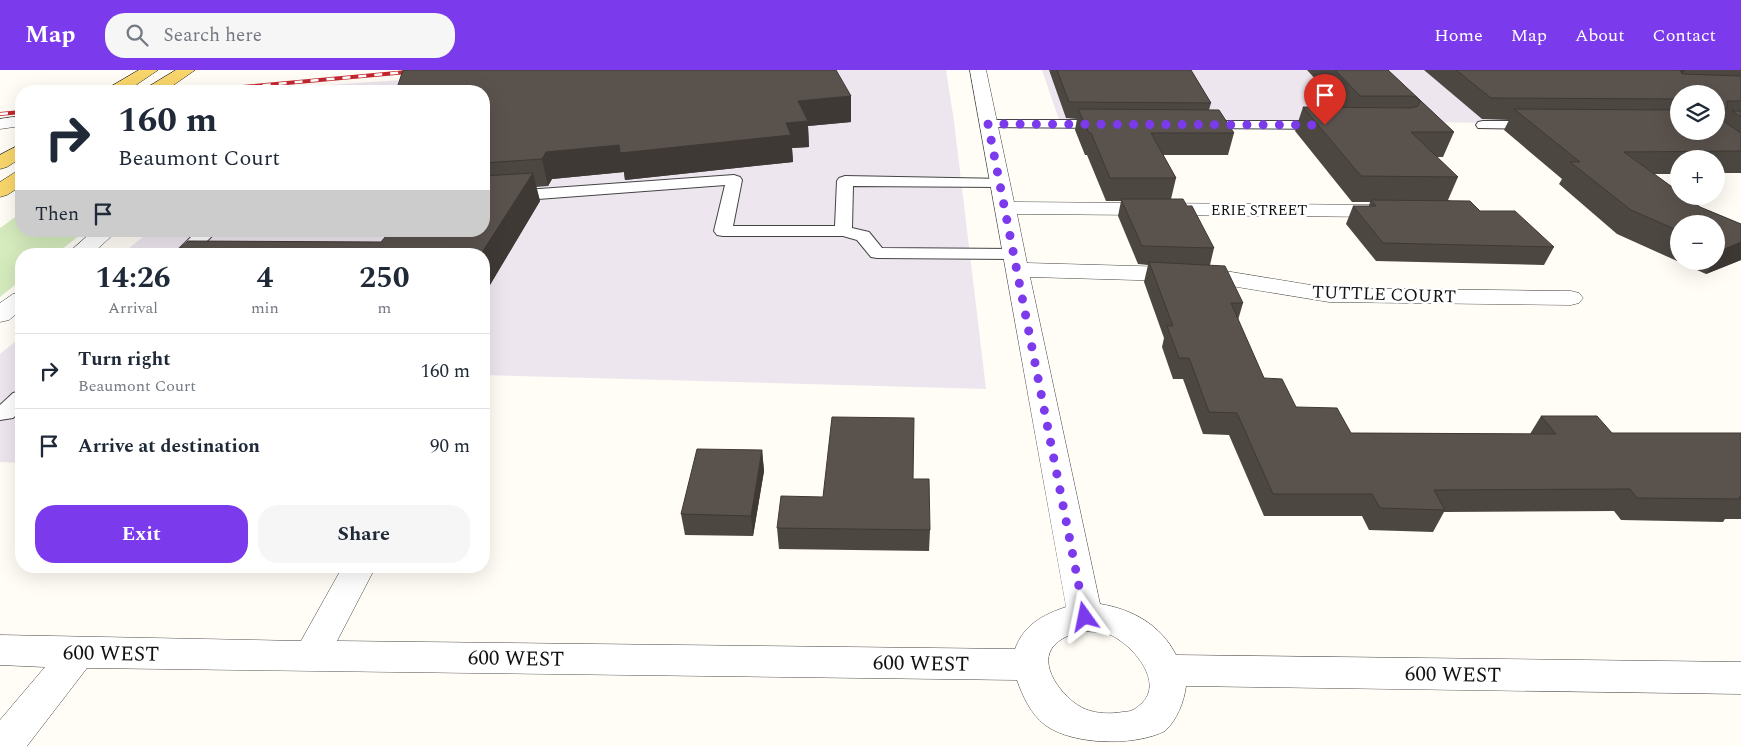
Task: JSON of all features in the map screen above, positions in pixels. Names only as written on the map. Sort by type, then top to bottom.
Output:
[{"type":"main road","points":[[126,85],[150,70]]},
{"type":"main road","points":[[163,85],[187,70]]},
{"type":"main road","points":[[0,163],[15,154]]},
{"type":"main road","points":[[0,191],[15,181]]},
{"type":"street","points":[[978,70],[1085,617]]},
{"type":"street","points":[[0,124],[15,122]]},
{"type":"street","name":"ERIE STREET","points":[[1005,208],[1404,211]]},
{"type":"street","points":[[85,248],[99,237]]},
{"type":"street","name":"TUTTLE COURT","points":[[1016,262],[1207,275],[1329,295],[1571,298]]},
{"type":"street","points":[[0,316],[15,304]]},
{"type":"street","points":[[311,656],[356,573]]},
{"type":"street","points":[[1085,617],[1102,618],[1118,623],[1134,631],[1148,642],[1158,656],[1167,684],[1166,697],[1160,709],[1150,719],[1138,727],[1123,731],[1108,739],[1070,720],[1053,709],[1042,696],[1034,680],[1031,665],[1037,640],[1046,631],[1070,619],[1085,617]]},
{"type":"street","name":"600 WEST","points":[[0,650],[78,653],[1031,665]]},
{"type":"street","points":[[4,746],[78,653]]},
{"type":"street","name":"600 WEST","points":[[1164,670],[1741,678]]},
{"type":"lane","points":[[988,124],[1117,124]]},
{"type":"lane","points":[[1186,125],[1343,126]]},
{"type":"lane","points":[[1483,125],[1551,125]]},
{"type":"lane","points":[[490,198],[734,180],[723,231],[843,231],[862,236],[876,253],[1016,262]]},
{"type":"lane","points":[[843,231],[845,181],[1000,182]]},
{"type":"lane","points":[[190,248],[201,237]]},
{"type":"lane","points":[[0,413],[5,413],[15,404]]},
{"type":"shaded area","points":[[547,70],[946,70],[954,121],[986,389],[490,375],[490,248],[129,248],[143,237],[490,237],[490,85],[328,85]]},
{"type":"shaded area","points":[[1042,70],[1741,70],[1741,94],[1725,94],[1725,85],[1670,85],[1670,124],[1059,120]]},
{"type":"shaded area","points":[[15,342],[15,463],[0,462],[0,354]]},
{"type":"green space","points":[[15,217],[15,237],[77,237],[64,248],[15,248],[15,285],[0,297],[0,228]]},
{"type":"building","points":[[403,70],[836,70],[851,96],[798,101],[808,121],[786,123],[791,135],[620,153],[619,145],[546,152],[542,159],[490,163],[490,85],[398,85]]},
{"type":"building","points":[[1057,70],[1191,70],[1211,103],[1069,102]]},
{"type":"building","points":[[1335,70],[1388,70],[1454,132],[1411,132],[1458,177],[1361,176],[1303,107],[1411,108],[1418,106],[1420,101],[1416,97],[1411,96],[1360,96]]},
{"type":"building","points":[[1456,70],[1680,70],[1682,74],[1741,76],[1741,101],[1727,101],[1727,108],[1725,108],[1725,85],[1670,85],[1670,99],[1491,98]]},
{"type":"building","points":[[1078,109],[1219,110],[1234,133],[1151,133],[1176,178],[1110,178],[1091,133],[1089,133]]},
{"type":"building","points":[[1514,109],[1670,110],[1670,140],[1725,140],[1725,122],[1741,133],[1741,151],[1670,150],[1670,152],[1624,152],[1670,185],[1670,205],[1697,205],[1719,215],[1670,215],[1670,227],[1631,210],[1570,162],[1580,162]]},
{"type":"building","points":[[1732,111],[1741,111],[1741,117]]},
{"type":"building","points":[[533,173],[485,248],[180,248],[188,241],[381,242],[385,237],[490,237],[490,176]]},
{"type":"building","points":[[1121,199],[1183,199],[1187,206],[1192,206],[1214,248],[1142,246]]},
{"type":"building","points":[[1371,200],[1470,201],[1480,211],[1515,211],[1554,247],[1383,243],[1353,206],[1376,206]]},
{"type":"building","points":[[1725,217],[1741,224],[1741,242],[1725,249]]},
{"type":"building","points":[[1149,262],[1225,266],[1243,303],[1231,303],[1264,378],[1282,379],[1296,407],[1337,408],[1351,433],[1556,434],[1541,416],[1597,416],[1612,433],[1741,433],[1741,497],[1739,497],[1741,499],[1637,498],[1630,489],[1434,490],[1445,510],[1380,508],[1372,494],[1273,494],[1237,413],[1209,412],[1189,358],[1179,358],[1167,326],[1173,326]]},
{"type":"building","points":[[832,417],[914,418],[913,479],[929,479],[930,530],[777,528],[781,496],[823,497]]},
{"type":"building","points":[[697,449],[762,450],[751,516],[681,514]]},
{"type":"railway","points":[[265,85],[429,70]]},
{"type":"railway","points":[[0,114],[15,113]]},
{"type":"route","points":[[1085,617],[988,124],[1325,125]]}]
